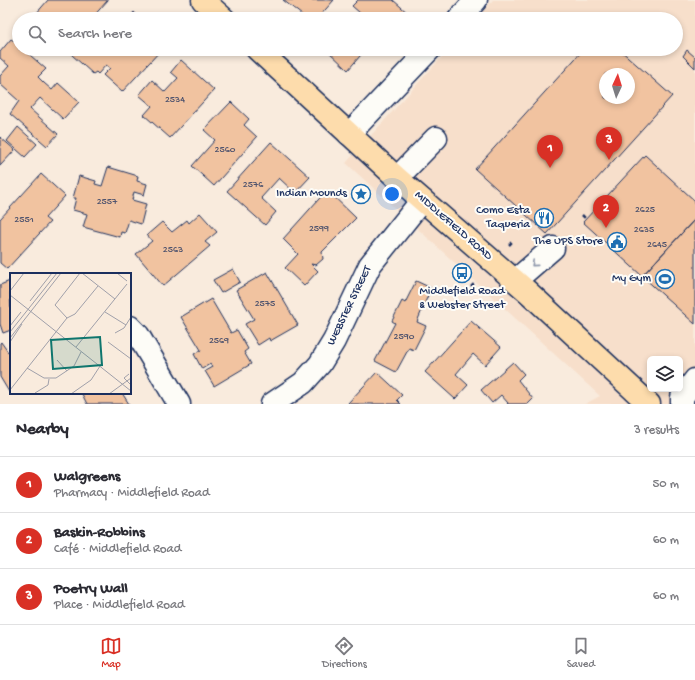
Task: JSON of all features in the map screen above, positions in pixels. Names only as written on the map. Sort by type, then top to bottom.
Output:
[{"type":"main road","points":[[203,0],[216,12]]},
{"type":"main road","name":"MIDDLEFIELD ROAD","points":[[265,56],[397,178],[516,280],[649,404]]},
{"type":"street","points":[[465,12],[476,0]]},
{"type":"street","points":[[349,134],[423,56]]},
{"type":"street","points":[[397,178],[436,138]]},
{"type":"street","name":"WEBSTER STREET","points":[[272,404],[303,383],[320,364],[334,341],[370,264],[422,200]]},
{"type":"street","points":[[516,280],[553,248]]},
{"type":"street","points":[[131,328],[138,335],[179,404]]},
{"type":"street","points":[[682,404],[682,396],[695,380]]},
{"type":"path","points":[[582,215],[586,219]]},
{"type":"path","points":[[509,245],[512,241]]},
{"type":"path","points":[[471,287],[474,284]]},
{"type":"shaded area","points":[[493,0],[695,0],[695,404],[585,404],[600,396],[346,163],[443,56],[683,56],[683,12],[482,12]]},
{"type":"building","points":[[48,0],[108,0],[97,12],[38,12]]},
{"type":"building","points":[[283,0],[334,0],[323,12],[298,12]]},
{"type":"building","points":[[358,0],[393,0],[407,12],[359,12],[352,6]]},
{"type":"building","points":[[11,39],[12,56],[31,56],[46,69],[38,77],[44,83],[52,90],[58,83],[79,102],[63,119],[40,98],[30,109],[58,134],[47,146],[10,114],[19,101],[0,84],[0,76],[9,66],[0,58],[0,52]]},
{"type":"building","points":[[687,50],[695,57],[695,68],[683,56]]},
{"type":"building","points":[[73,56],[155,56],[122,92],[103,75],[110,68],[106,65],[98,74],[96,72],[93,74]]},
{"type":"building","points":[[333,56],[360,56],[348,70]]},
{"type":"building","points":[[578,56],[627,56],[672,96],[547,234],[475,169]]},
{"type":"building","points":[[181,60],[214,90],[170,138],[144,115],[152,106],[139,95],[152,80],[165,92],[178,78],[171,72]]},
{"type":"building","points":[[231,102],[249,119],[244,125],[257,137],[214,186],[192,166],[215,140],[204,130]]},
{"type":"building","points":[[18,127],[37,144],[25,157],[7,141]]},
{"type":"building","points":[[0,137],[15,150],[0,166]]},
{"type":"building","points":[[271,142],[310,177],[295,193],[279,178],[261,198],[276,212],[265,225],[227,191]]},
{"type":"building","points":[[645,155],[695,201],[695,219],[642,276],[583,222]]},
{"type":"building","points":[[108,167],[138,176],[137,181],[147,184],[144,195],[134,192],[132,200],[146,204],[141,224],[129,220],[125,233],[121,232],[120,237],[83,227],[87,214],[73,210],[76,198],[73,198],[79,176],[96,181],[95,184],[102,186]]},
{"type":"building","points":[[41,174],[65,196],[45,218],[50,222],[7,269],[0,263],[0,219]]},
{"type":"building","points":[[327,190],[356,218],[322,252],[323,259],[316,265],[311,264],[318,271],[304,286],[285,268],[298,254],[283,239]]},
{"type":"building","points":[[200,213],[217,232],[205,242],[210,246],[163,286],[136,254],[152,241],[147,235],[162,222],[172,232],[187,220],[189,223]]},
{"type":"building","points":[[695,219],[695,324],[642,276]]},
{"type":"building","points":[[233,269],[240,282],[221,293],[213,280]]},
{"type":"building","points":[[267,272],[298,325],[270,341],[269,338],[258,345],[245,324],[254,319],[236,290]]},
{"type":"building","points":[[10,281],[10,330],[3,333],[0,324],[0,285]]},
{"type":"building","points":[[416,281],[431,288],[417,322],[426,326],[414,350],[409,348],[396,372],[375,361],[395,323],[392,321],[402,301],[405,303]]},
{"type":"building","points":[[211,299],[231,333],[237,330],[248,349],[244,352],[251,364],[214,386],[205,371],[212,367],[210,364],[202,369],[194,354],[201,350],[181,317]]},
{"type":"building","points":[[471,321],[501,347],[485,365],[473,354],[456,374],[468,385],[455,399],[425,372]]},
{"type":"building","points":[[1,342],[8,352],[10,351],[9,392],[0,377]]},
{"type":"building","points":[[513,362],[524,374],[518,380],[533,399],[528,404],[507,404],[508,403],[501,395],[492,403],[481,390]]},
{"type":"building","points":[[377,372],[402,395],[397,400],[401,404],[348,403]]},
{"type":"building","points":[[82,394],[123,394],[129,404],[87,404]]},
{"type":"place","name":"Poetry Wall","points":[[609,160]]},
{"type":"place","name":"Walgreens","points":[[550,168]]},
{"type":"place","name":"Indian Mounds","points":[[361,194]]},
{"type":"place","name":"Como Esta Taqueria","points":[[544,218]]},
{"type":"place","name":"Baskin-Robbins","points":[[606,228]]},
{"type":"place","name":"The UPS Store","points":[[617,242]]},
{"type":"place","name":"Middlefield Road & Webster Street","points":[[462,273]]},
{"type":"place","name":"My Gym","points":[[665,279]]}]
